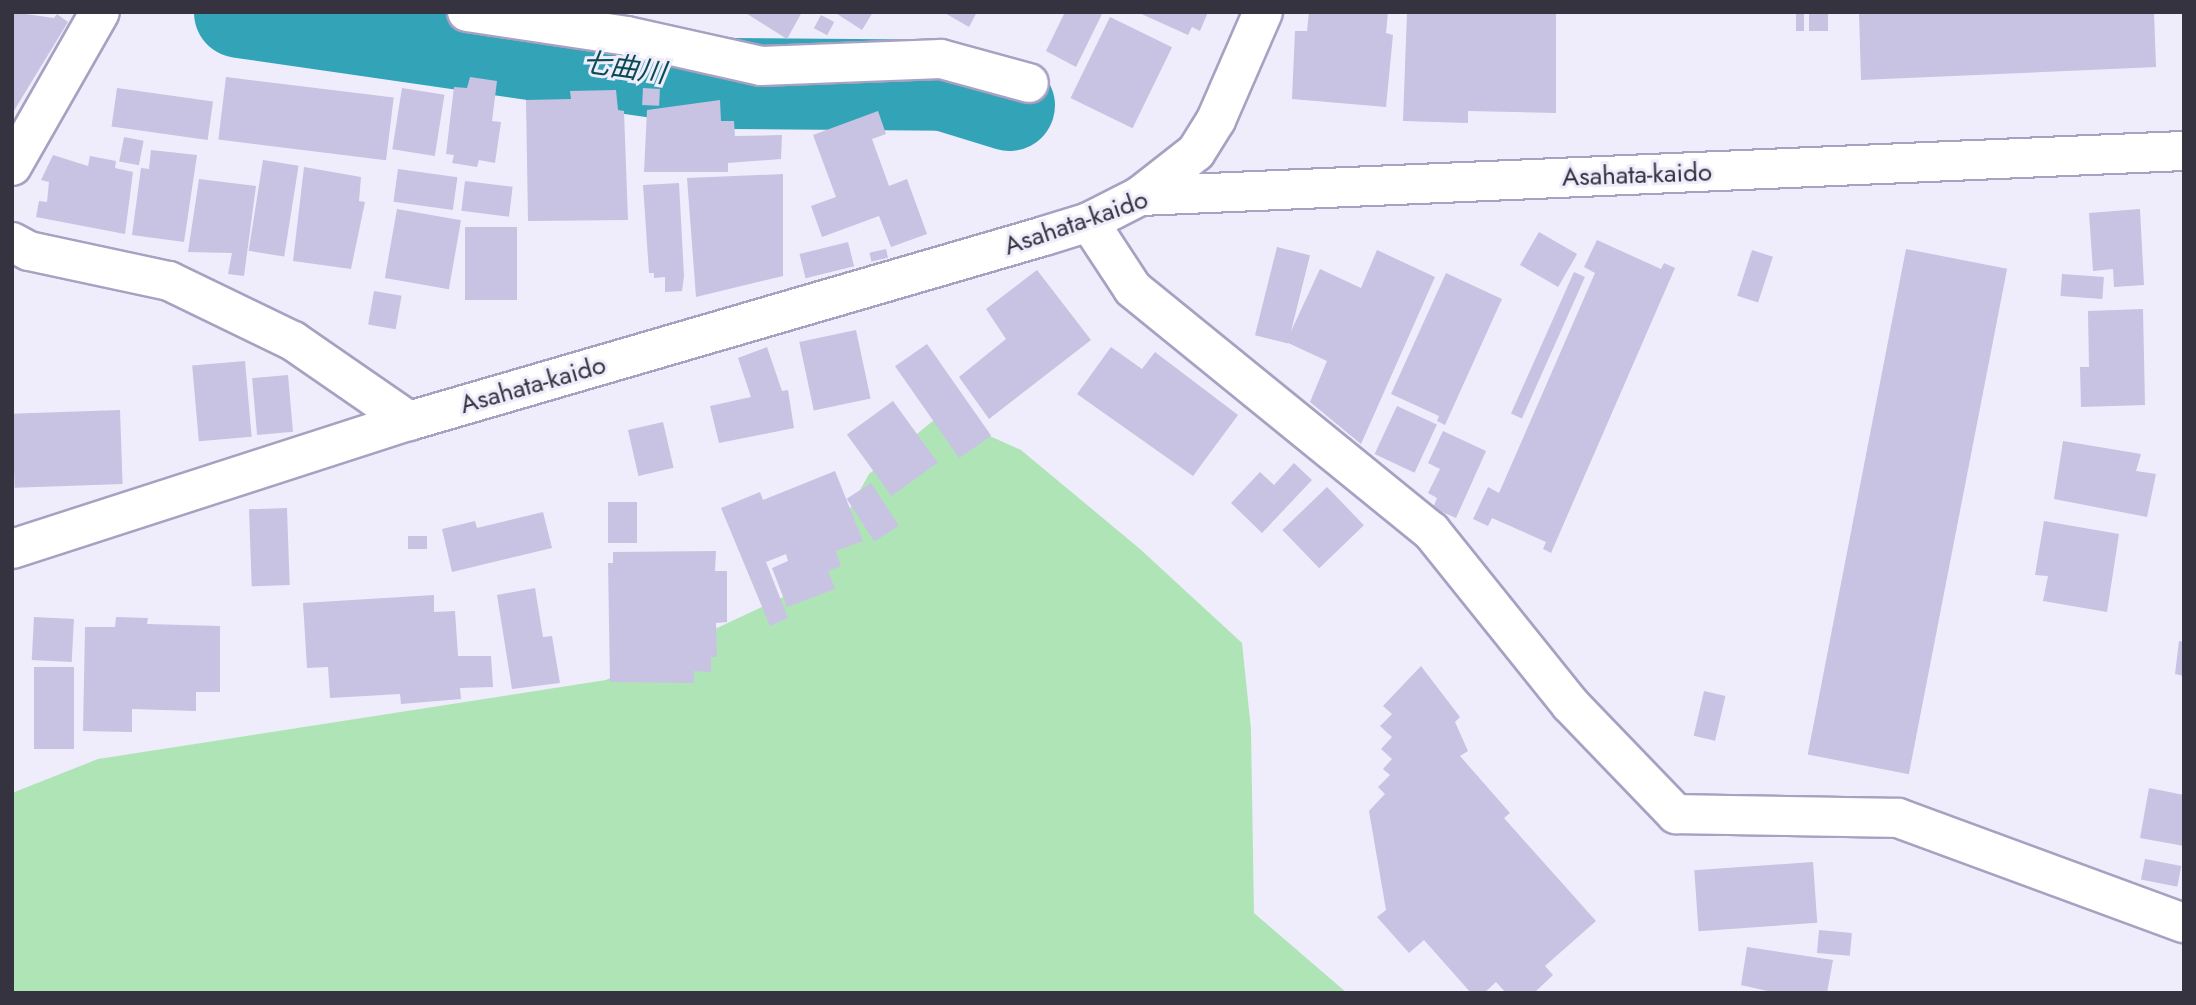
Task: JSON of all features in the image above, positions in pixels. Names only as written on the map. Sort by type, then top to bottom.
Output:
[{"type":"street","points":[[12,166],[100,12]]},
{"type":"street","points":[[467,12],[627,36],[761,66],[941,59],[1029,83]]},
{"type":"street","points":[[1140,196],[1196,152],[1216,120],[1263,12]]},
{"type":"street","name":"Asahata-kaido","points":[[12,549],[409,421],[1089,222],[1140,196],[2184,151]]},
{"type":"street","points":[[1089,222],[1133,289],[1431,531],[1570,704],[1676,814],[1898,818],[2184,923]]},
{"type":"street","points":[[12,242],[29,251],[169,281],[293,341],[409,421]]},
{"type":"green space","points":[[941,414],[1021,450],[1140,549],[1242,643],[1251,729],[1254,913],[1347,993],[12,993],[12,793],[98,759],[606,680],[807,586],[869,474]]},
{"type":"building","points":[[12,12],[54,18],[57,14],[68,22],[12,114]]},
{"type":"building","points":[[744,12],[802,12],[787,39]]},
{"type":"building","points":[[834,12],[873,12],[862,30]]},
{"type":"building","points":[[943,12],[977,12],[969,27]]},
{"type":"building","points":[[1065,12],[1103,12],[1076,67],[1046,51]]},
{"type":"building","points":[[1137,12],[1208,12],[1200,31],[1192,27],[1188,35]]},
{"type":"building","points":[[1309,12],[1388,12],[1386,33],[1393,35],[1386,107],[1292,99],[1295,31],[1307,31]]},
{"type":"building","points":[[1407,12],[1556,12],[1556,113],[1468,111],[1468,123],[1403,121]]},
{"type":"building","points":[[1796,12],[1804,12],[1804,31],[1796,31]]},
{"type":"building","points":[[1809,12],[1828,12],[1828,31],[1809,31]]},
{"type":"building","points":[[1859,12],[2154,12],[2156,67],[1861,80]]},
{"type":"building","points":[[821,15],[834,22],[827,35],[814,28]]},
{"type":"building","points":[[1110,17],[1172,47],[1133,128],[1071,98]]},
{"type":"building","points":[[226,77],[394,98],[386,160],[218,140]]},
{"type":"building","points":[[470,77],[497,81],[492,121],[501,122],[495,163],[479,160],[477,167],[452,163],[454,155],[446,154],[454,87],[467,88]]},
{"type":"building","points":[[117,88],[213,101],[208,140],[112,127]]},
{"type":"building","points":[[402,88],[444,95],[435,156],[392,149]]},
{"type":"building","points":[[643,88],[660,89],[659,106],[642,105]]},
{"type":"building","points":[[616,90],[618,110],[624,111],[628,220],[528,221],[526,100],[571,99],[570,91]]},
{"type":"building","points":[[720,100],[721,121],[734,121],[735,136],[782,135],[781,159],[728,163],[728,172],[644,172],[647,110]]},
{"type":"building","points":[[878,111],[886,134],[872,139],[889,186],[907,179],[927,234],[891,247],[879,216],[822,237],[811,206],[836,197],[813,135]]},
{"type":"building","points":[[124,137],[144,141],[139,165],[119,162]]},
{"type":"building","points":[[151,150],[197,155],[184,242],[132,235],[141,168],[149,169]]},
{"type":"building","points":[[53,155],[88,166],[90,156],[116,161],[115,168],[133,172],[125,234],[36,217],[39,201],[47,202],[49,182],[41,180]]},
{"type":"building","points":[[263,160],[299,166],[284,256],[249,251]]},
{"type":"building","points":[[304,167],[361,177],[359,201],[365,202],[351,269],[293,261]]},
{"type":"building","points":[[398,169],[457,177],[453,210],[393,202]]},
{"type":"building","points":[[783,174],[783,276],[696,297],[687,178]]},
{"type":"building","points":[[199,179],[256,186],[244,276],[228,274],[232,253],[188,252]]},
{"type":"building","points":[[465,181],[513,187],[509,217],[461,211]]},
{"type":"building","points":[[679,183],[684,276],[682,291],[665,292],[665,277],[654,278],[654,273],[649,273],[643,185]]},
{"type":"building","points":[[397,209],[461,220],[449,289],[385,278]]},
{"type":"building","points":[[2140,209],[2144,285],[2114,287],[2113,269],[2093,271],[2089,213]]},
{"type":"building","points":[[465,227],[517,227],[517,300],[465,300]]},
{"type":"building","points":[[1539,232],[1577,254],[1558,287],[1520,265]]},
{"type":"building","points":[[1597,240],[1661,269],[1664,263],[1675,268],[1551,553],[1543,549],[1546,542],[1492,518],[1488,526],[1473,519],[1488,487],[1499,493],[1595,273],[1584,267]]},
{"type":"building","points":[[848,242],[854,266],[806,278],[799,254]]},
{"type":"building","points":[[1277,247],[1310,255],[1288,344],[1255,335]]},
{"type":"building","points":[[886,249],[888,258],[871,262],[869,253]]},
{"type":"building","points":[[1906,249],[2007,269],[1909,774],[1808,755]]},
{"type":"building","points":[[1377,250],[1435,277],[1361,444],[1310,402],[1327,361],[1286,342],[1320,269],[1361,288]]},
{"type":"building","points":[[1752,250],[1773,257],[1758,302],[1737,296]]},
{"type":"building","points":[[1037,270],[1091,340],[989,419],[959,377],[1006,339],[986,309]]},
{"type":"building","points":[[1574,272],[1585,277],[1522,418],[1511,414]]},
{"type":"building","points":[[1446,273],[1502,299],[1445,425],[1437,421],[1439,416],[1391,394]]},
{"type":"building","points":[[2062,274],[2104,277],[2102,299],[2060,296]]},
{"type":"building","points":[[374,291],[402,296],[396,329],[368,324]]},
{"type":"building","points":[[2143,309],[2145,405],[2081,407],[2080,367],[2089,367],[2088,311]]},
{"type":"building","points":[[856,330],[871,398],[814,411],[799,342]]},
{"type":"building","points":[[927,344],[991,436],[959,458],[895,366]]},
{"type":"building","points":[[767,347],[782,391],[788,390],[794,428],[719,443],[710,406],[751,397],[738,358]]},
{"type":"building","points":[[1111,347],[1142,369],[1155,352],[1238,415],[1193,476],[1077,394]]},
{"type":"building","points":[[245,361],[252,437],[199,441],[192,366]]},
{"type":"building","points":[[288,375],[293,432],[257,435],[252,378]]},
{"type":"building","points":[[893,401],[938,462],[892,496],[847,435]]},
{"type":"building","points":[[1397,406],[1437,425],[1414,473],[1375,454]]},
{"type":"building","points":[[120,410],[123,484],[15,488],[12,414]]},
{"type":"building","points":[[663,422],[674,468],[638,476],[628,430]]},
{"type":"building","points":[[1443,431],[1486,451],[1456,518],[1433,508],[1437,498],[1428,493],[1440,469],[1428,463]]},
{"type":"building","points":[[2063,441],[2141,454],[2136,471],[2156,474],[2147,517],[2054,499]]},
{"type":"building","points":[[1294,463],[1312,480],[1262,533],[1231,503],[1260,472],[1274,485]]},
{"type":"building","points":[[835,471],[863,541],[836,551],[841,566],[828,571],[835,589],[787,607],[772,568],[788,561],[786,554],[766,562],[788,618],[770,626],[721,508],[760,492],[763,500]]},
{"type":"building","points":[[871,483],[899,526],[874,542],[847,499]]},
{"type":"building","points":[[1327,487],[1364,525],[1319,568],[1282,530]]},
{"type":"building","points":[[608,502],[637,502],[637,543],[608,543]]},
{"type":"building","points":[[287,508],[290,585],[252,586],[249,509]]},
{"type":"building","points":[[543,512],[552,548],[452,572],[442,529],[475,521],[477,528]]},
{"type":"building","points":[[2044,521],[2119,534],[2107,612],[2043,601],[2048,576],[2035,575]]},
{"type":"building","points":[[408,536],[427,536],[427,549],[408,549]]},
{"type":"building","points":[[716,551],[715,571],[727,571],[727,622],[716,623],[717,657],[711,657],[711,672],[694,671],[694,683],[610,682],[608,563],[613,563],[613,552]]},
{"type":"building","points":[[535,588],[543,637],[552,636],[560,683],[512,689],[497,595]]},
{"type":"building","points":[[434,595],[434,612],[455,611],[458,656],[491,656],[493,687],[460,688],[461,699],[401,704],[400,694],[330,698],[328,667],[307,668],[303,603]]},
{"type":"building","points":[[34,617],[74,619],[72,662],[32,660]]},
{"type":"building","points":[[116,617],[148,618],[147,624],[220,626],[220,692],[196,692],[196,711],[132,709],[132,732],[83,731],[85,627],[115,627]]},
{"type":"building","points":[[2179,641],[2184,642],[2184,676],[2175,674]]},
{"type":"building","points":[[1421,666],[1460,717],[1455,722],[1468,751],[1460,756],[1510,813],[1504,818],[1596,921],[1545,966],[1553,975],[1534,993],[1506,993],[1496,982],[1484,993],[1471,993],[1424,940],[1409,953],[1377,917],[1386,910],[1369,811],[1385,794],[1378,787],[1390,775],[1383,769],[1392,759],[1381,749],[1392,737],[1380,726],[1392,714],[1383,706]]},
{"type":"building","points":[[34,667],[74,667],[74,749],[34,749]]},
{"type":"building","points":[[1704,691],[1725,696],[1715,741],[1694,736]]},
{"type":"building","points":[[2149,788],[2184,795],[2184,846],[2140,838]]},
{"type":"building","points":[[2145,859],[2181,866],[2177,887],[2141,880]]},
{"type":"building","points":[[1813,862],[1817,923],[1699,931],[1694,870]]},
{"type":"building","points":[[1819,930],[1852,933],[1850,956],[1817,953]]},
{"type":"building","points":[[1747,947],[1833,960],[1827,993],[1776,993],[1741,985]]},
{"type":"waterway","name":"七曲川","points":[[239,12],[730,83],[944,85],[1009,105]]}]
